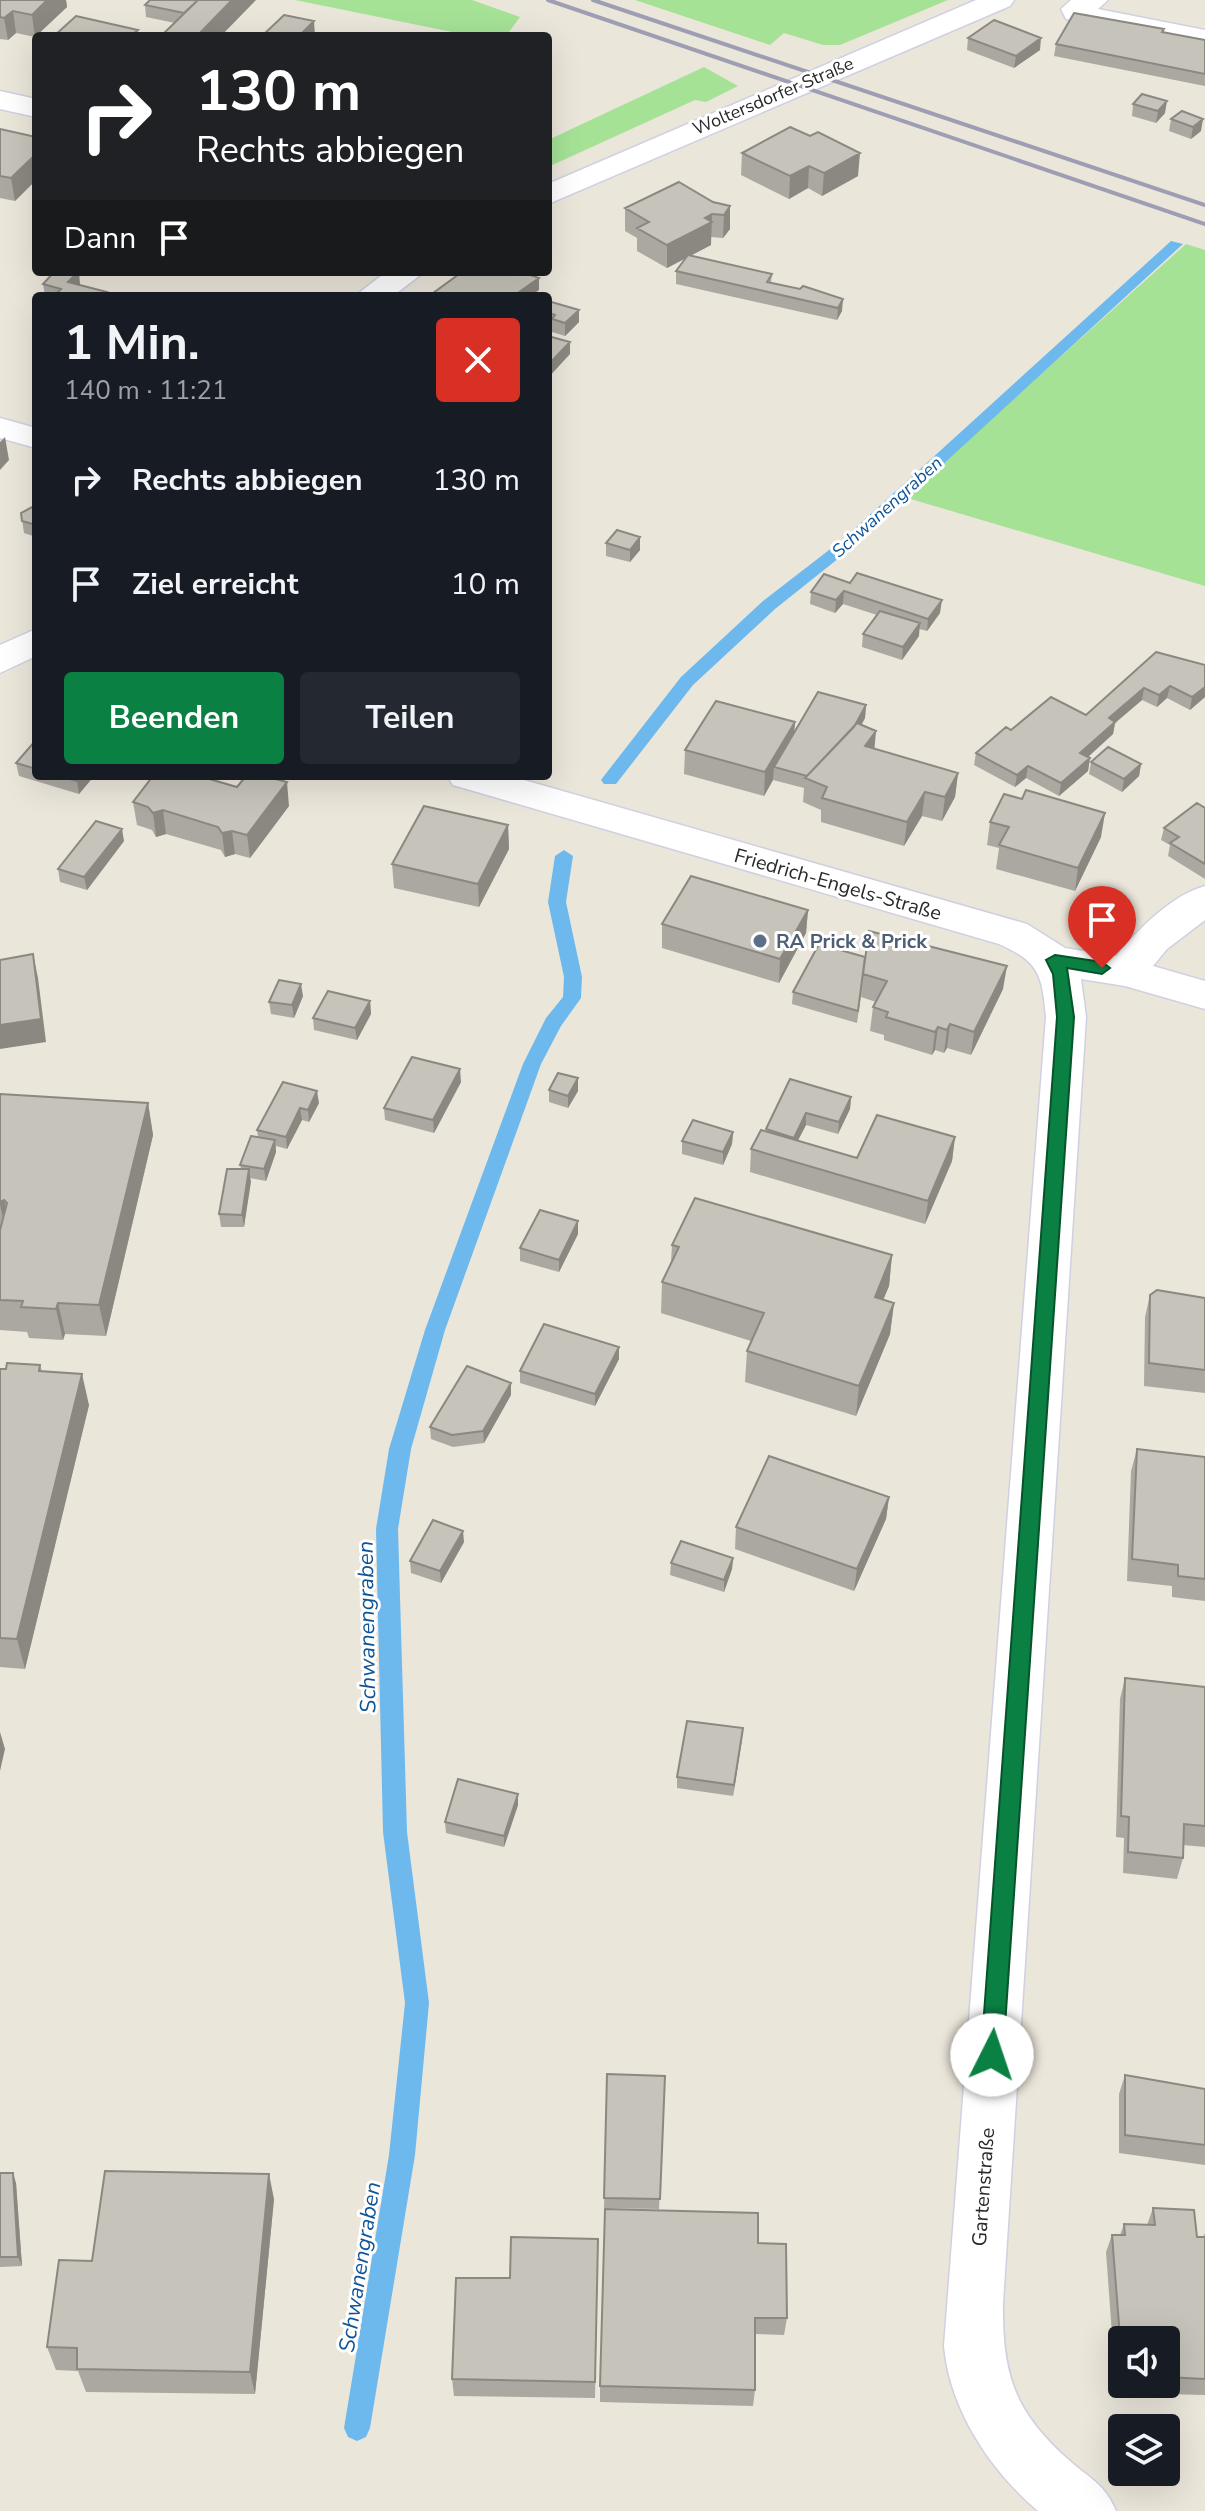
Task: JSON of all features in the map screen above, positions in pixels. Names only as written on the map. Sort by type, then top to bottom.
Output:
[{"type":"street","name":"Woltersdorfer Straße","points":[[552,193],[1000,0]]},
{"type":"street","points":[[1094,0],[1075,9],[1076,13],[1205,39]]},
{"type":"street","points":[[0,100],[32,107]]},
{"type":"street","points":[[377,292],[402,276]]},
{"type":"street","points":[[0,428],[32,437]]},
{"type":"street","points":[[0,661],[32,642]]},
{"type":"street","name":"Friedrich-Engels-Straße","points":[[480,780],[1013,934],[1038,946],[1055,960],[1125,972],[1205,995]]},
{"type":"street","points":[[1125,972],[1153,939],[1205,900]]},
{"type":"street","name":"Gartenstraße","points":[[1055,960],[1062,974],[1066,1017],[974,2303],[974,2357],[988,2405],[1016,2450],[1050,2486],[1086,2511]]},
{"type":"green space","points":[[295,0],[472,0],[520,17],[509,32],[452,32]]},
{"type":"green space","points":[[635,0],[948,0],[840,45],[823,45],[784,33],[770,45]]},
{"type":"green space","points":[[704,67],[738,86],[706,102],[695,100],[552,165],[552,138]]},
{"type":"green space","points":[[1186,244],[1205,250],[1205,586],[904,497]]},
{"type":"building","points":[[0,0],[47,0],[32,15],[13,11],[4,18],[0,17]]},
{"type":"building","points":[[150,0],[198,0],[184,13],[145,5]]},
{"type":"building","points":[[198,0],[232,0],[201,32],[165,32]]},
{"type":"building","points":[[1074,13],[1164,29],[1162,32],[1205,40],[1205,74],[1056,44]]},
{"type":"building","points":[[284,15],[314,21],[303,32],[266,32]]},
{"type":"building","points":[[76,16],[138,30],[136,32],[58,32]]},
{"type":"building","points":[[994,20],[1041,38],[1016,56],[968,38]]},
{"type":"building","points":[[1142,94],[1167,101],[1158,111],[1133,104]]},
{"type":"building","points":[[1182,111],[1203,119],[1193,127],[1171,119]]},
{"type":"building","points":[[790,127],[810,136],[818,132],[860,153],[824,173],[809,166],[790,176],[742,153]]},
{"type":"building","points":[[0,129],[32,136],[32,158],[11,178],[0,176]]},
{"type":"building","points":[[679,182],[713,202],[730,206],[724,215],[712,214],[705,218],[712,222],[667,245],[637,228],[649,222],[625,208]]},
{"type":"building","points":[[688,255],[772,274],[767,282],[800,289],[803,286],[843,299],[838,308],[676,271]]},
{"type":"building","points":[[50,276],[74,276],[68,282],[107,292],[58,292],[61,289],[43,284]]},
{"type":"building","points":[[456,276],[539,278],[519,292],[434,292]]},
{"type":"building","points":[[552,302],[579,310],[565,323],[552,319],[555,315],[552,314]]},
{"type":"building","points":[[552,337],[570,342],[552,361]]},
{"type":"building","points":[[32,507],[32,524],[22,521],[21,513]]},
{"type":"building","points":[[617,530],[640,537],[630,550],[606,543]]},
{"type":"building","points":[[857,573],[942,600],[928,619],[844,591],[836,600],[811,592],[824,574],[850,583]]},
{"type":"building","points":[[880,611],[920,623],[903,647],[863,634]]},
{"type":"building","points":[[1156,652],[1205,665],[1205,687],[1192,697],[1170,686],[1159,695],[1144,688],[1109,718],[1115,722],[1080,753],[1090,758],[1061,783],[1028,766],[1017,775],[976,753],[1006,727],[1011,730],[1051,697],[1086,715]]},
{"type":"building","points":[[818,692],[866,705],[854,727],[807,776],[774,767]]},
{"type":"building","points":[[716,701],[795,722],[765,772],[685,750]]},
{"type":"building","points":[[857,723],[876,731],[865,746],[958,773],[945,797],[925,792],[907,822],[822,798],[827,787],[805,778]]},
{"type":"building","points":[[32,745],[32,768],[16,763]]},
{"type":"building","points":[[1108,747],[1141,764],[1124,779],[1091,762]]},
{"type":"building","points":[[150,780],[213,780],[237,787],[243,780],[287,782],[247,835],[232,831],[222,833],[218,827],[163,810],[153,813],[148,807],[133,802]]},
{"type":"building","points":[[1026,790],[1105,813],[1078,868],[999,845],[1009,827],[990,822],[1004,794],[1022,799]]},
{"type":"building","points":[[1197,803],[1205,808],[1205,864],[1170,843],[1179,837],[1164,828]]},
{"type":"building","points":[[424,806],[508,825],[478,884],[392,864]]},
{"type":"building","points":[[96,821],[122,829],[84,877],[58,869]]},
{"type":"building","points":[[691,876],[808,910],[780,959],[662,924]]},
{"type":"building","points":[[869,931],[1007,966],[974,1032],[950,1024],[947,1030],[938,1027],[935,1032],[886,1017],[888,1012],[873,1007],[887,981],[863,974]]},
{"type":"building","points":[[819,944],[865,957],[858,1011],[793,992]]},
{"type":"building","points":[[33,954],[41,1019],[0,1025],[0,960]]},
{"type":"building","points":[[279,980],[301,984],[292,1005],[269,1002]]},
{"type":"building","points":[[328,991],[370,1001],[355,1028],[313,1018]]},
{"type":"building","points":[[412,1057],[460,1069],[433,1120],[384,1108]]},
{"type":"building","points":[[558,1073],[578,1078],[568,1096],[549,1090]]},
{"type":"building","points":[[790,1079],[851,1097],[839,1122],[806,1113],[794,1138],[766,1129]]},
{"type":"building","points":[[283,1082],[317,1091],[308,1110],[300,1108],[286,1137],[257,1130]]},
{"type":"building","points":[[0,1094],[148,1103],[99,1305],[58,1303],[56,1309],[21,1307],[23,1301],[0,1300],[0,1230],[7,1203],[4,1200],[0,1202]]},
{"type":"building","points":[[877,1115],[955,1137],[928,1201],[751,1149],[761,1130],[857,1158]]},
{"type":"building","points":[[693,1120],[733,1132],[723,1152],[682,1141]]},
{"type":"building","points":[[251,1136],[275,1140],[264,1169],[240,1165]]},
{"type":"building","points":[[227,1169],[249,1169],[242,1215],[219,1214]]},
{"type":"building","points":[[695,1198],[892,1255],[875,1297],[894,1303],[859,1386],[747,1351],[764,1313],[662,1282],[679,1247],[672,1245]]},
{"type":"building","points":[[540,1210],[578,1221],[559,1260],[520,1248]]},
{"type":"building","points":[[1157,1290],[1205,1298],[1205,1370],[1149,1363],[1150,1295]]},
{"type":"building","points":[[544,1324],[619,1347],[595,1394],[520,1371]]},
{"type":"building","points":[[7,1363],[40,1365],[39,1371],[82,1374],[17,1639],[0,1638],[0,1369],[6,1369]]},
{"type":"building","points":[[467,1366],[511,1383],[483,1431],[452,1435],[430,1427]]},
{"type":"building","points":[[1137,1449],[1205,1457],[1205,1579],[1178,1576],[1178,1565],[1132,1559]]},
{"type":"building","points":[[769,1456],[889,1497],[857,1569],[736,1527]]},
{"type":"building","points":[[433,1520],[463,1531],[440,1571],[410,1561]]},
{"type":"building","points":[[681,1541],[733,1558],[724,1580],[671,1563]]},
{"type":"building","points":[[1125,1678],[1205,1687],[1205,1826],[1184,1824],[1183,1858],[1128,1852],[1129,1817],[1121,1816]]},
{"type":"building","points":[[687,1721],[743,1728],[734,1785],[677,1777]]},
{"type":"building","points":[[458,1779],[518,1794],[504,1836],[445,1822]]},
{"type":"building","points":[[607,2074],[665,2076],[660,2199],[604,2198]]},
{"type":"building","points":[[1125,2075],[1205,2089],[1205,2145],[1125,2135]]},
{"type":"building","points":[[105,2171],[269,2174],[250,2372],[77,2369],[77,2348],[47,2347],[59,2260],[92,2261]]},
{"type":"building","points":[[0,2173],[13,2173],[18,2257],[0,2257]]},
{"type":"building","points":[[1153,2208],[1194,2210],[1197,2237],[1205,2237],[1205,2379],[1180,2378],[1180,2326],[1119,2326],[1112,2235],[1125,2235],[1124,2224],[1155,2225]]},
{"type":"building","points":[[605,2209],[758,2213],[758,2243],[786,2244],[787,2318],[755,2318],[755,2390],[600,2386]]},
{"type":"building","points":[[511,2237],[598,2239],[595,2382],[452,2379],[456,2278],[510,2278]]},
{"type":"waterway","name":"Schwanengraben","points":[[610,780],[687,681],[769,605],[848,543],[1176,244]]},
{"type":"waterway","name":"Schwanengraben","points":[[357,2428],[402,2155],[417,2003],[395,1832],[387,1529],[400,1449],[435,1330],[532,1064],[553,1023],[572,998],[573,977],[557,902],[564,856]]},
{"type":"railway","points":[[548,0],[1205,224]]},
{"type":"railway","points":[[593,0],[1205,205]]},
{"type":"place","name":"RA Prick & Prick","points":[[760,941]]},
{"type":"route","points":[[992,2055],[1066,1017],[1062,974],[1055,960],[1102,968]]}]
